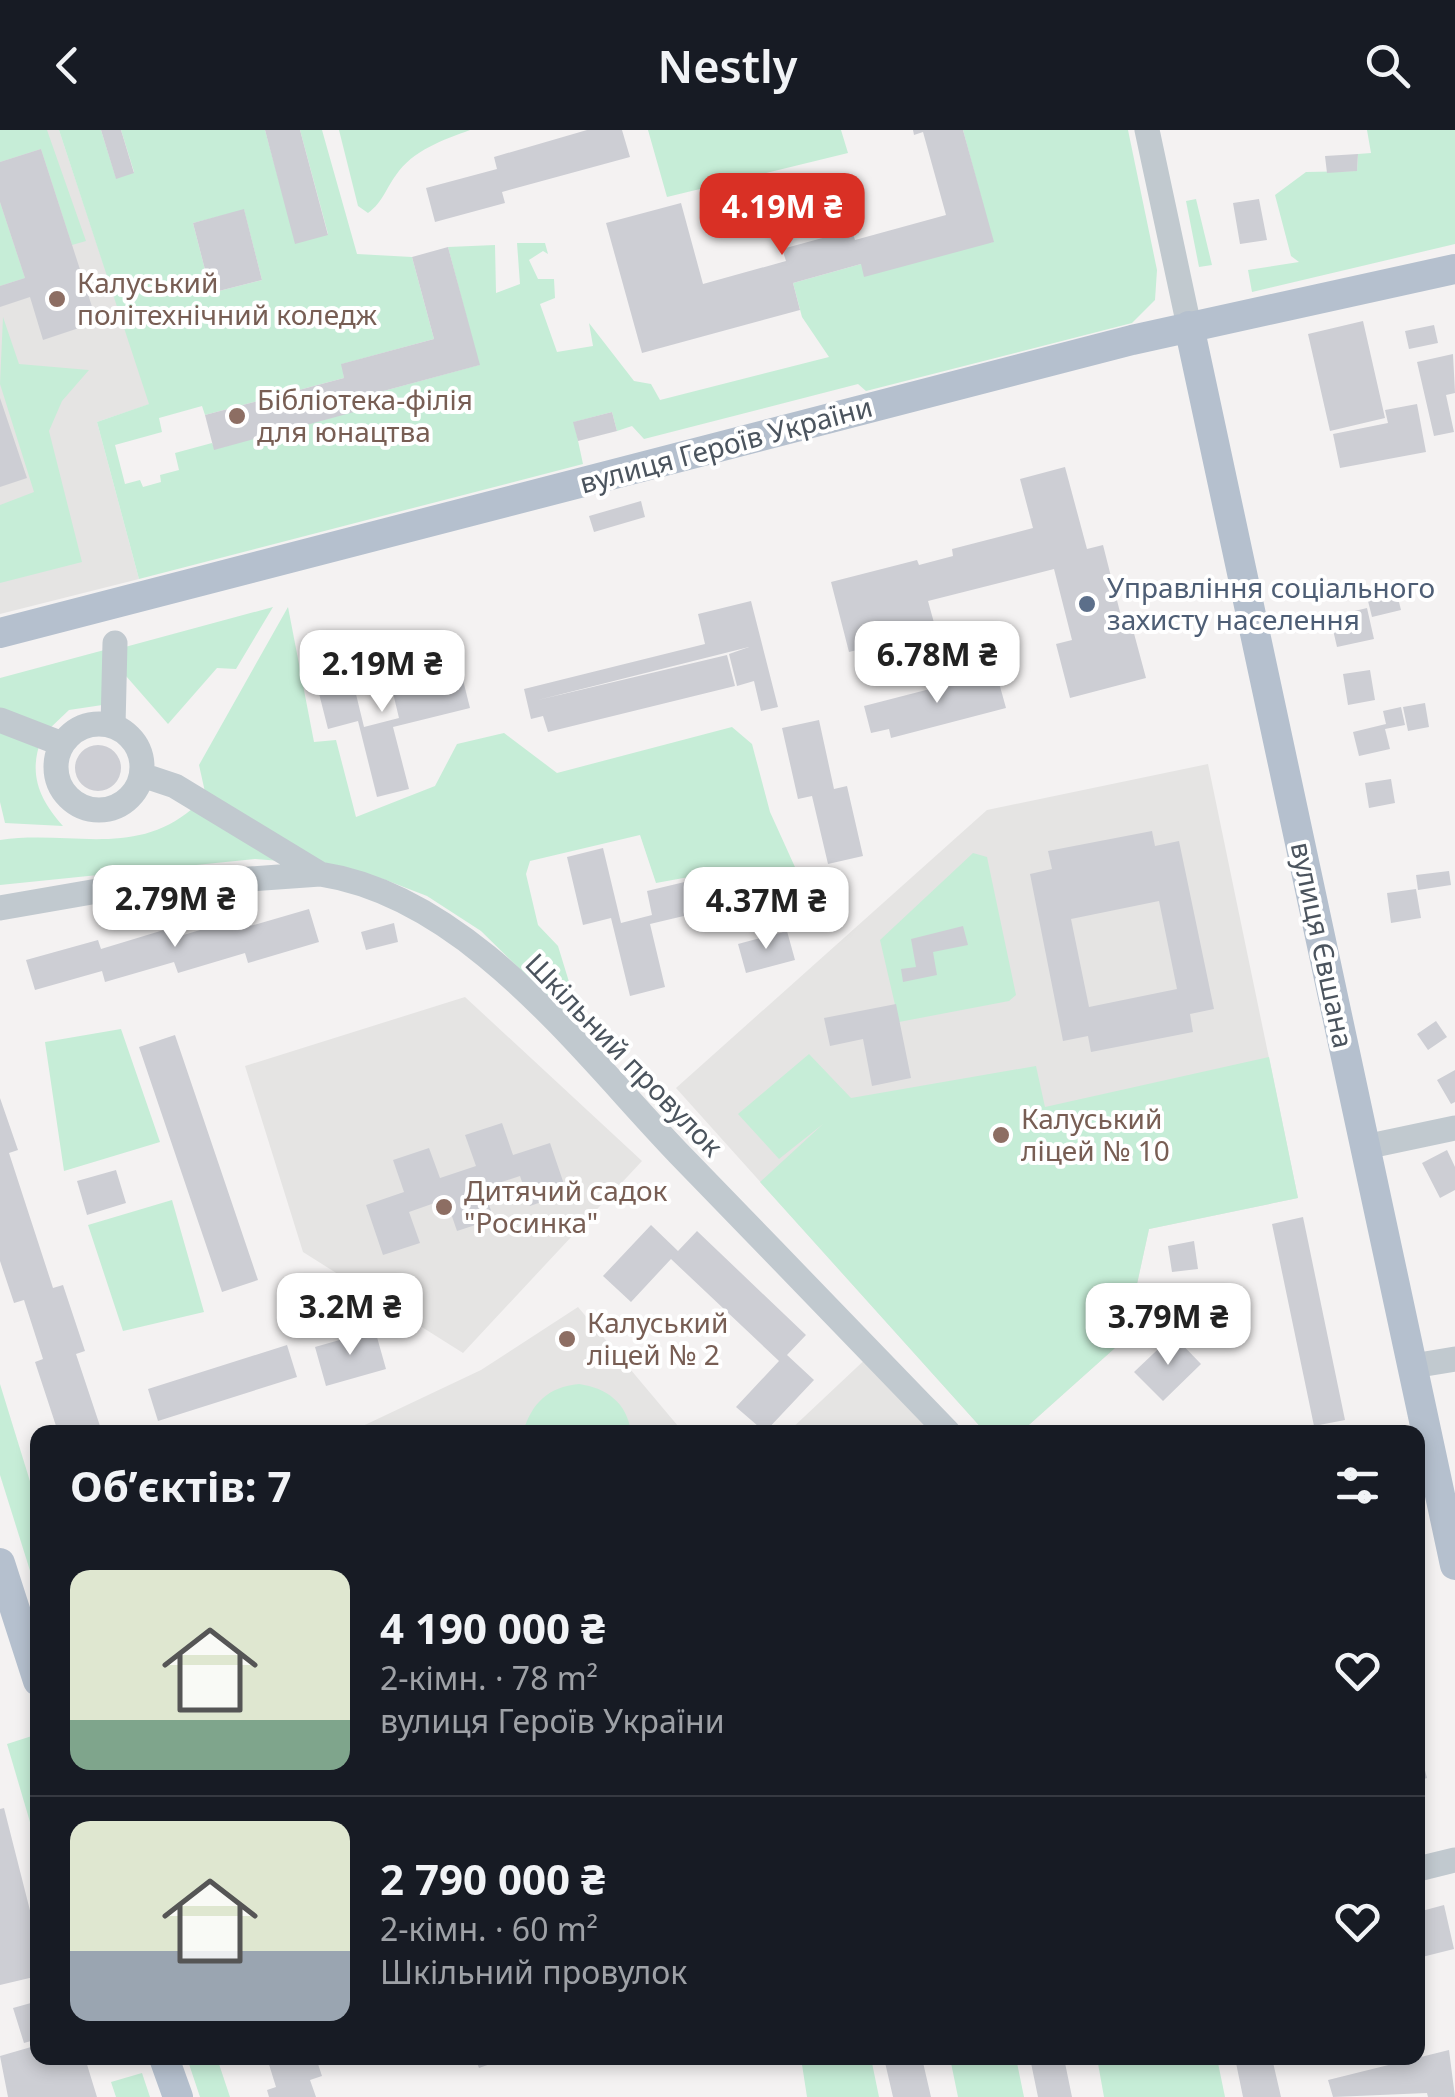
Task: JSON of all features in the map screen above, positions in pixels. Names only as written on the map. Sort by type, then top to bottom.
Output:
[{"type":"main road","name":"вулиця Героїв України","points":[[0,633],[1189,326],[1455,269]]},
{"type":"main road","name":"вулиця Євшана","points":[[1189,326],[1425,1425]]},
{"type":"main road","name":"вулиця Євшана","points":[[1425,1426],[1455,1565]]},
{"type":"main road","points":[[0,1563],[30,1656]]},
{"type":"main road","points":[[167,2065],[178,2097]]},
{"type":"street","points":[[1147,130],[1189,326]]},
{"type":"street","points":[[113,726],[115,642]]},
{"type":"street","points":[[0,720],[62,744]]},
{"type":"street","points":[[90,725],[113,726],[133,740],[142,774],[138,788],[118,807],[104,810],[79,806],[57,778],[62,744],[90,725]]},
{"type":"street","points":[[142,774],[175,786],[320,874]]},
{"type":"street","name":"Шкільний провулок","points":[[0,908],[109,889],[320,874],[343,877],[406,901],[464,938],[576,1040],[941,1425]]},
{"type":"street","points":[[1366,1146],[1455,1128]]},
{"type":"street","points":[[1412,1366],[1455,1358]]},
{"type":"street","points":[[1425,1867],[1455,1860]]},
{"type":"shaded area","name":"Калуський політехнічний коледж","points":[[0,130],[59,130],[150,404],[97,422],[139,579],[0,614]]},
{"type":"shaded area","name":"Калуський ліцей № 10","points":[[1208,764],[1298,1198],[1149,1229],[1125,1339],[1029,1425],[979,1425],[676,1088],[987,810]]},
{"type":"shaded area","name":"Дитячий садок \"Росинка\"","points":[[465,997],[642,1161],[463,1353],[303,1252],[245,1066]]},
{"type":"shaded area","name":"Калуський ліцей № 2","points":[[578,1307],[677,1425],[365,1425],[481,1370]]},
{"type":"shaded area","points":[[872,1353],[941,1425],[795,1425]]},
{"type":"green space","points":[[0,130],[47,130],[86,241],[72,245],[41,149],[0,162]]},
{"type":"green space","points":[[59,130],[101,130],[116,178],[134,172],[121,130],[265,130],[296,243],[328,234],[300,130],[322,130],[357,254],[412,257],[434,339],[342,364],[344,378],[205,415],[202,406],[159,418],[162,432],[115,445],[125,484],[140,480],[143,487],[161,482],[160,475],[179,470],[175,453],[212,443],[215,449],[354,411],[350,400],[479,365],[448,247],[495,245],[496,293],[520,284],[517,243],[545,243],[548,254],[543,251],[529,260],[538,279],[554,279],[555,298],[540,304],[557,352],[593,346],[589,323],[634,381],[651,384],[660,400],[829,357],[802,317],[793,283],[861,264],[993,242],[963,130],[1128,130],[1157,270],[1155,300],[1132,323],[866,391],[858,384],[644,439],[632,426],[617,431],[612,412],[574,422],[583,464],[139,579],[97,422],[149,404]],"holes":[[[244,210],[262,280],[211,293],[193,223]]]},
{"type":"green space","points":[[339,130],[470,130],[411,159],[368,213],[358,206]]},
{"type":"green space","points":[[648,130],[841,130],[848,153],[667,197]]},
{"type":"green space","points":[[1367,130],[1455,130],[1455,244],[1252,292],[1248,270],[1299,262],[1291,256],[1275,195],[1306,172],[1357,171],[1358,154],[1371,153]]},
{"type":"green space","points":[[1196,199],[1212,265],[1199,267],[1186,201]]},
{"type":"green space","points":[[0,202],[25,278],[0,286]]},
{"type":"green space","points":[[3,317],[19,364],[89,370],[62,401],[49,431],[82,562],[0,583],[0,505],[34,492],[0,384]]},
{"type":"green space","points":[[273,607],[236,669],[217,668],[168,724],[126,676],[125,647]]},
{"type":"green space","points":[[288,607],[314,742],[336,740],[356,817],[435,786],[457,744],[504,733],[557,773],[732,727],[752,744],[770,812],[804,887],[801,909],[738,925],[722,871],[656,883],[640,835],[530,861],[526,874],[538,925],[558,946],[581,1021],[576,1024],[481,931],[427,896],[383,879],[325,867],[205,792],[199,765]]},
{"type":"green space","points":[[108,649],[109,704],[69,710],[48,730],[0,712],[0,678]]},
{"type":"green space","points":[[0,728],[41,740],[36,765],[38,786],[63,826],[5,823],[0,802]]},
{"type":"green space","points":[[192,809],[281,861],[255,859],[0,885],[0,840],[124,838],[170,824]]},
{"type":"green space","points":[[973,853],[987,857],[1016,995],[1009,1001],[899,1022],[880,940]]},
{"type":"green space","points":[[121,1029],[160,1142],[64,1171],[45,1042]]},
{"type":"green space","points":[[809,1054],[851,1098],[1036,1066],[1045,1107],[1269,1057],[1298,1198],[1149,1229],[1125,1339],[1029,1425],[979,1425],[760,1182],[823,1124],[779,1159],[738,1114]]},
{"type":"green space","points":[[172,1200],[204,1312],[123,1331],[88,1225]]},
{"type":"green space","points":[[0,1384],[30,1481],[30,1571],[0,1475]]},
{"type":"green space","points":[[579,1384],[607,1393],[620,1405],[630,1425],[526,1425],[543,1398]]},
{"type":"green space","points":[[30,1737],[30,1822],[7,1744]]},
{"type":"green space","points":[[189,2065],[219,2065],[230,2097],[200,2097]]},
{"type":"green space","points":[[802,2065],[872,2065],[879,2097],[807,2097]]},
{"type":"green space","points":[[951,2065],[1017,2065],[1024,2097],[958,2097]]},
{"type":"green space","points":[[1098,2065],[1218,2065],[1225,2097],[1104,2097]]},
{"type":"green space","points":[[142,2073],[150,2097],[116,2097],[111,2082]]},
{"type":"building","points":[[101,130],[121,130],[134,173],[116,179]]},
{"type":"building","points":[[265,130],[300,130],[328,235],[295,244]]},
{"type":"building","points":[[587,130],[622,130],[630,157],[502,192],[505,203],[435,222],[426,188],[497,169],[494,157]]},
{"type":"building","points":[[913,130],[963,130],[994,242],[864,277],[861,264],[793,283],[800,310],[642,353],[606,223],[681,203],[703,284],[786,261],[782,249],[852,230],[855,240],[946,215],[923,132],[914,135]]},
{"type":"building","points":[[41,149],[97,322],[43,340],[30,297],[0,307],[0,286],[25,278],[0,202],[0,162]]},
{"type":"building","points":[[1358,154],[1357,171],[1327,173],[1325,156]]},
{"type":"building","points":[[1259,199],[1267,240],[1240,244],[1233,203]]},
{"type":"building","points":[[244,209],[262,280],[211,293],[193,223]]},
{"type":"building","points":[[448,247],[480,365],[350,400],[354,412],[214,450],[205,415],[344,378],[341,364],[434,339],[412,257]]},
{"type":"building","points":[[1363,321],[1385,418],[1330,431],[1308,334]]},
{"type":"building","points":[[1434,325],[1438,343],[1409,349],[1405,331]]},
{"type":"building","points":[[1453,354],[1455,393],[1446,395],[1454,432],[1434,436],[1417,362]]},
{"type":"building","points":[[0,398],[27,478],[0,487]]},
{"type":"building","points":[[1417,404],[1426,452],[1340,468],[1333,434],[1388,423],[1385,410]]},
{"type":"building","points":[[612,412],[617,431],[578,441],[573,422]]},
{"type":"building","points":[[1065,467],[1087,549],[1103,545],[1124,628],[1132,626],[1146,678],[1070,698],[1056,644],[1072,640],[1054,569],[928,601],[936,630],[849,652],[831,582],[917,560],[919,565],[953,556],[952,549],[1033,528],[1020,479]]},
{"type":"building","points":[[641,501],[645,517],[594,532],[589,516]]},
{"type":"building","points":[[1395,586],[1401,610],[1372,617],[1366,593]]},
{"type":"building","points":[[751,601],[778,707],[761,711],[754,681],[737,686],[729,654],[749,647],[538,700],[727,655],[735,686],[548,732],[543,716],[531,719],[524,689],[705,644],[698,614]]},
{"type":"building","points":[[1367,608],[1374,639],[1337,647],[1330,617]]},
{"type":"building","points":[[345,649],[364,727],[399,718],[393,693],[462,676],[470,708],[393,727],[409,789],[377,797],[358,721],[328,729],[310,658]]},
{"type":"building","points":[[1370,670],[1375,700],[1348,705],[1343,674]]},
{"type":"building","points":[[996,672],[1006,708],[891,738],[889,729],[871,733],[864,706]]},
{"type":"building","points":[[1425,703],[1429,727],[1408,731],[1403,707]]},
{"type":"building","points":[[1401,707],[1405,725],[1385,729],[1390,749],[1359,756],[1353,732],[1386,724],[1383,711]]},
{"type":"building","points":[[819,720],[834,789],[847,786],[863,856],[828,864],[812,796],[798,799],[782,728]]},
{"type":"building","points":[[98,745],[114,752],[121,768],[114,784],[98,791],[82,784],[75,768],[82,752]]},
{"type":"building","points":[[1391,779],[1395,803],[1369,808],[1365,783]]},
{"type":"building","points":[[1152,831],[1155,846],[1179,841],[1214,1009],[1190,1014],[1193,1032],[1091,1052],[1088,1036],[1063,1041],[1030,874],[1052,869],[1048,851]],"holes":[[[1159,901],[1177,989],[1089,1007],[1071,919]]]},
{"type":"building","points":[[603,848],[621,923],[652,915],[647,891],[718,874],[726,906],[650,924],[665,987],[630,996],[611,918],[583,925],[567,857]]},
{"type":"building","points":[[1449,871],[1451,885],[1418,890],[1416,875]]},
{"type":"building","points":[[1416,889],[1421,918],[1391,923],[1387,893]]},
{"type":"building","points":[[309,909],[319,942],[248,963],[245,953],[178,973],[174,962],[105,982],[102,971],[35,990],[26,960],[98,940],[101,949],[167,929],[170,939],[237,919],[240,929]]},
{"type":"building","points":[[394,923],[398,942],[366,950],[361,932]]},
{"type":"building","points":[[963,926],[968,945],[933,952],[937,975],[903,982],[901,969],[916,967],[911,939]]},
{"type":"building","points":[[787,931],[795,960],[746,973],[738,944]]},
{"type":"building","points":[[896,1004],[911,1078],[872,1086],[863,1039],[830,1046],[824,1018]]},
{"type":"building","points":[[1436,1021],[1447,1037],[1428,1050],[1417,1034]]},
{"type":"building","points":[[175,1035],[258,1280],[222,1292],[139,1047]]},
{"type":"building","points":[[1455,1070],[1455,1102],[1451,1104],[1437,1080]]},
{"type":"building","points":[[0,1098],[18,1150],[9,1153],[53,1288],[63,1285],[85,1351],[76,1354],[100,1425],[56,1425],[35,1362],[43,1359],[24,1300],[14,1303],[0,1261]]},
{"type":"building","points":[[502,1123],[513,1155],[550,1143],[567,1193],[530,1206],[520,1176],[483,1188],[494,1219],[457,1231],[446,1199],[409,1212],[420,1243],[383,1255],[366,1205],[404,1192],[393,1160],[429,1148],[440,1178],[476,1166],[465,1135]]},
{"type":"building","points":[[1447,1150],[1455,1167],[1455,1190],[1440,1198],[1422,1163]]},
{"type":"building","points":[[116,1170],[126,1203],[87,1215],[77,1181]]},
{"type":"building","points":[[1303,1217],[1345,1420],[1314,1425],[1272,1224]]},
{"type":"building","points":[[651,1225],[678,1251],[697,1231],[806,1335],[787,1355],[814,1380],[772,1425],[757,1425],[736,1407],[779,1361],[671,1259],[631,1302],[603,1276]]},
{"type":"building","points":[[1194,1241],[1198,1269],[1172,1272],[1168,1246]]},
{"type":"building","points":[[375,1330],[386,1369],[326,1386],[315,1347]]},
{"type":"building","points":[[1173,1335],[1201,1364],[1163,1401],[1134,1372]]},
{"type":"building","points":[[287,1345],[297,1377],[158,1421],[148,1389]]},
{"type":"building","points":[[4,1808],[30,1910],[30,1978],[0,1985],[0,1809]]},
{"type":"building","points":[[1444,1905],[1454,1949],[1425,1956],[1425,1910]]},
{"type":"building","points":[[30,2003],[30,2041],[24,2043],[13,2008]]},
{"type":"building","points":[[30,2047],[30,2065],[87,2065],[97,2097],[8,2097],[0,2056]]},
{"type":"building","points":[[1449,2050],[1455,2097],[1428,2097],[1427,2093],[1333,2097],[1328,2080],[1388,2065],[1425,2065],[1425,2056]]},
{"type":"building","points":[[269,2065],[318,2065],[322,2076],[310,2080],[316,2097],[269,2097],[267,2090],[276,2087]]},
{"type":"building","points":[[886,2065],[924,2065],[931,2097],[893,2097]]},
{"type":"building","points":[[1031,2065],[1065,2065],[1072,2097],[1038,2097]]},
{"type":"building","points":[[1236,2065],[1274,2065],[1281,2097],[1243,2097]]},
{"type":"place","name":"Калуський політехнічний коледж","points":[[57,299]]},
{"type":"place","name":"Бібліотека-філія для юнацтва","points":[[237,416]]},
{"type":"place","name":"Управління соціального захисту населення","points":[[1087,604]]},
{"type":"place","name":"Калуський ліцей № 10","points":[[1001,1135]]},
{"type":"place","name":"Дитячий садок \"Росинка\"","points":[[444,1207]]},
{"type":"place","name":"Калуський ліцей № 2","points":[[567,1339]]}]
